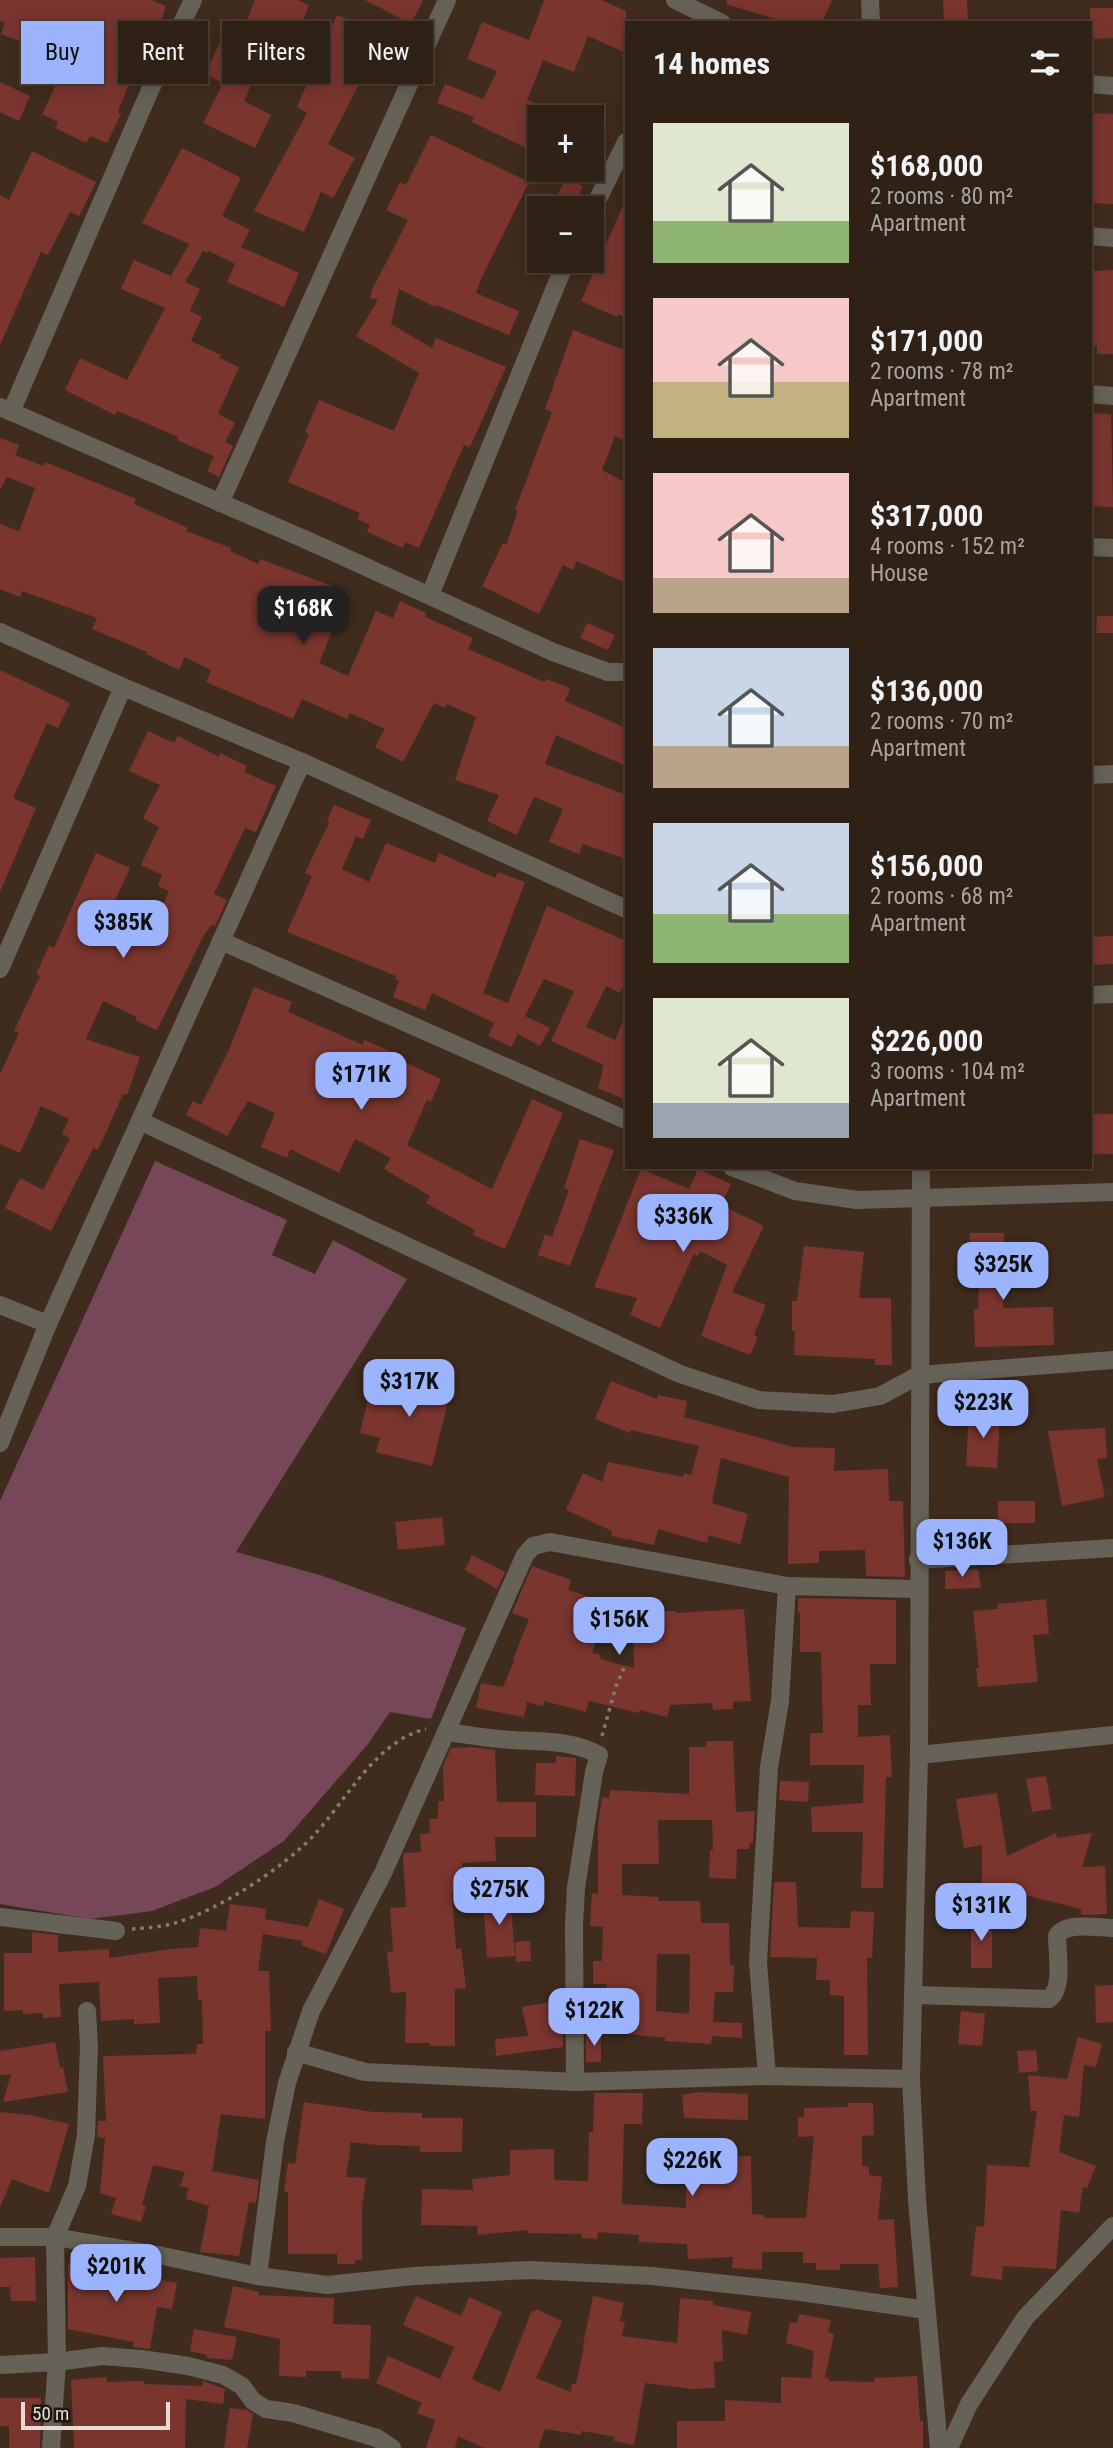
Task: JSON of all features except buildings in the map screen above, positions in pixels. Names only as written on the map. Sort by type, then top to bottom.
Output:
[{"type":"street","points":[[193,0],[5,409],[430,595],[553,652],[608,672],[625,673]]},
{"type":"street","points":[[220,503],[447,0]]},
{"type":"street","points":[[675,0],[690,16],[713,21]]},
{"type":"street","points":[[870,0],[871,21]]},
{"type":"street","points":[[1092,84],[1113,86]]},
{"type":"street","points":[[599,196],[625,144]]},
{"type":"street","points":[[1092,236],[1113,238]]},
{"type":"street","points":[[430,595],[561,273]]},
{"type":"street","points":[[1092,394],[1113,396]]},
{"type":"street","points":[[1092,547],[1113,548]]},
{"type":"street","points":[[0,632],[302,762],[625,909]]},
{"type":"street","points":[[0,969],[123,687]]},
{"type":"street","points":[[0,1443],[48,1324],[302,762]]},
{"type":"street","points":[[1092,775],[1113,774]]},
{"type":"street","points":[[221,941],[625,1121]]},
{"type":"street","points":[[1092,995],[1113,994]]},
{"type":"street","points":[[140,1121],[680,1374],[759,1400],[833,1404],[880,1396],[919,1375],[1113,1360]]},
{"type":"street","points":[[737,1169],[795,1191],[857,1200],[1113,1192]]},
{"type":"street","points":[[920,1169],[919,1755],[911,2079],[916,2200],[939,2448]]},
{"type":"street","points":[[0,1305],[48,1324]]},
{"type":"street","points":[[258,2276],[275,2142],[296,2052],[311,2011],[383,1873],[525,1555],[533,1546],[550,1542],[787,1586],[918,1590]]},
{"type":"street","points":[[918,1560],[1113,1548]]},
{"type":"street","points":[[767,2076],[758,1962],[769,1767],[780,1701],[787,1586]]},
{"type":"street","points":[[447,1732],[510,1740],[564,1742],[582,1746],[599,1755],[576,1888],[575,2082]]},
{"type":"street","points":[[919,1755],[1113,1735]]},
{"type":"street","points":[[0,1917],[116,1931]]},
{"type":"street","points":[[914,1996],[1049,1999],[1055,1995],[1057,1984],[1057,1936],[1060,1931],[1067,1928],[1113,1928]]},
{"type":"street","points":[[51,2448],[57,2362],[55,2237],[77,2186],[86,2135],[88,2011]]},
{"type":"street","points":[[296,2052],[365,2072],[575,2082],[767,2076],[911,2079]]},
{"type":"street","points":[[949,2448],[969,2404],[1025,2318],[1113,2226]]},
{"type":"street","points":[[0,2237],[55,2237],[258,2276],[327,2285],[414,2276],[529,2270],[625,2275],[801,2292],[926,2310]]},
{"type":"street","points":[[0,2365],[102,2356],[141,2358],[223,2375],[242,2386],[253,2401],[266,2409],[293,2413],[377,2438],[392,2448]]},
{"type":"path","points":[[599,1755],[605,1720],[624,1668]]},
{"type":"path","points":[[116,1931],[175,1923],[214,1906],[249,1885],[300,1850],[382,1752],[394,1742],[409,1733],[431,1728],[447,1732]]},
{"type":"shaded area","points":[[155,1161],[287,1220],[272,1255],[315,1274],[333,1240],[407,1279],[236,1552],[320,1575],[466,1628],[431,1719],[390,1712],[368,1744],[284,1841],[215,1887],[152,1911],[90,1919],[0,1904],[0,1501]]}]
